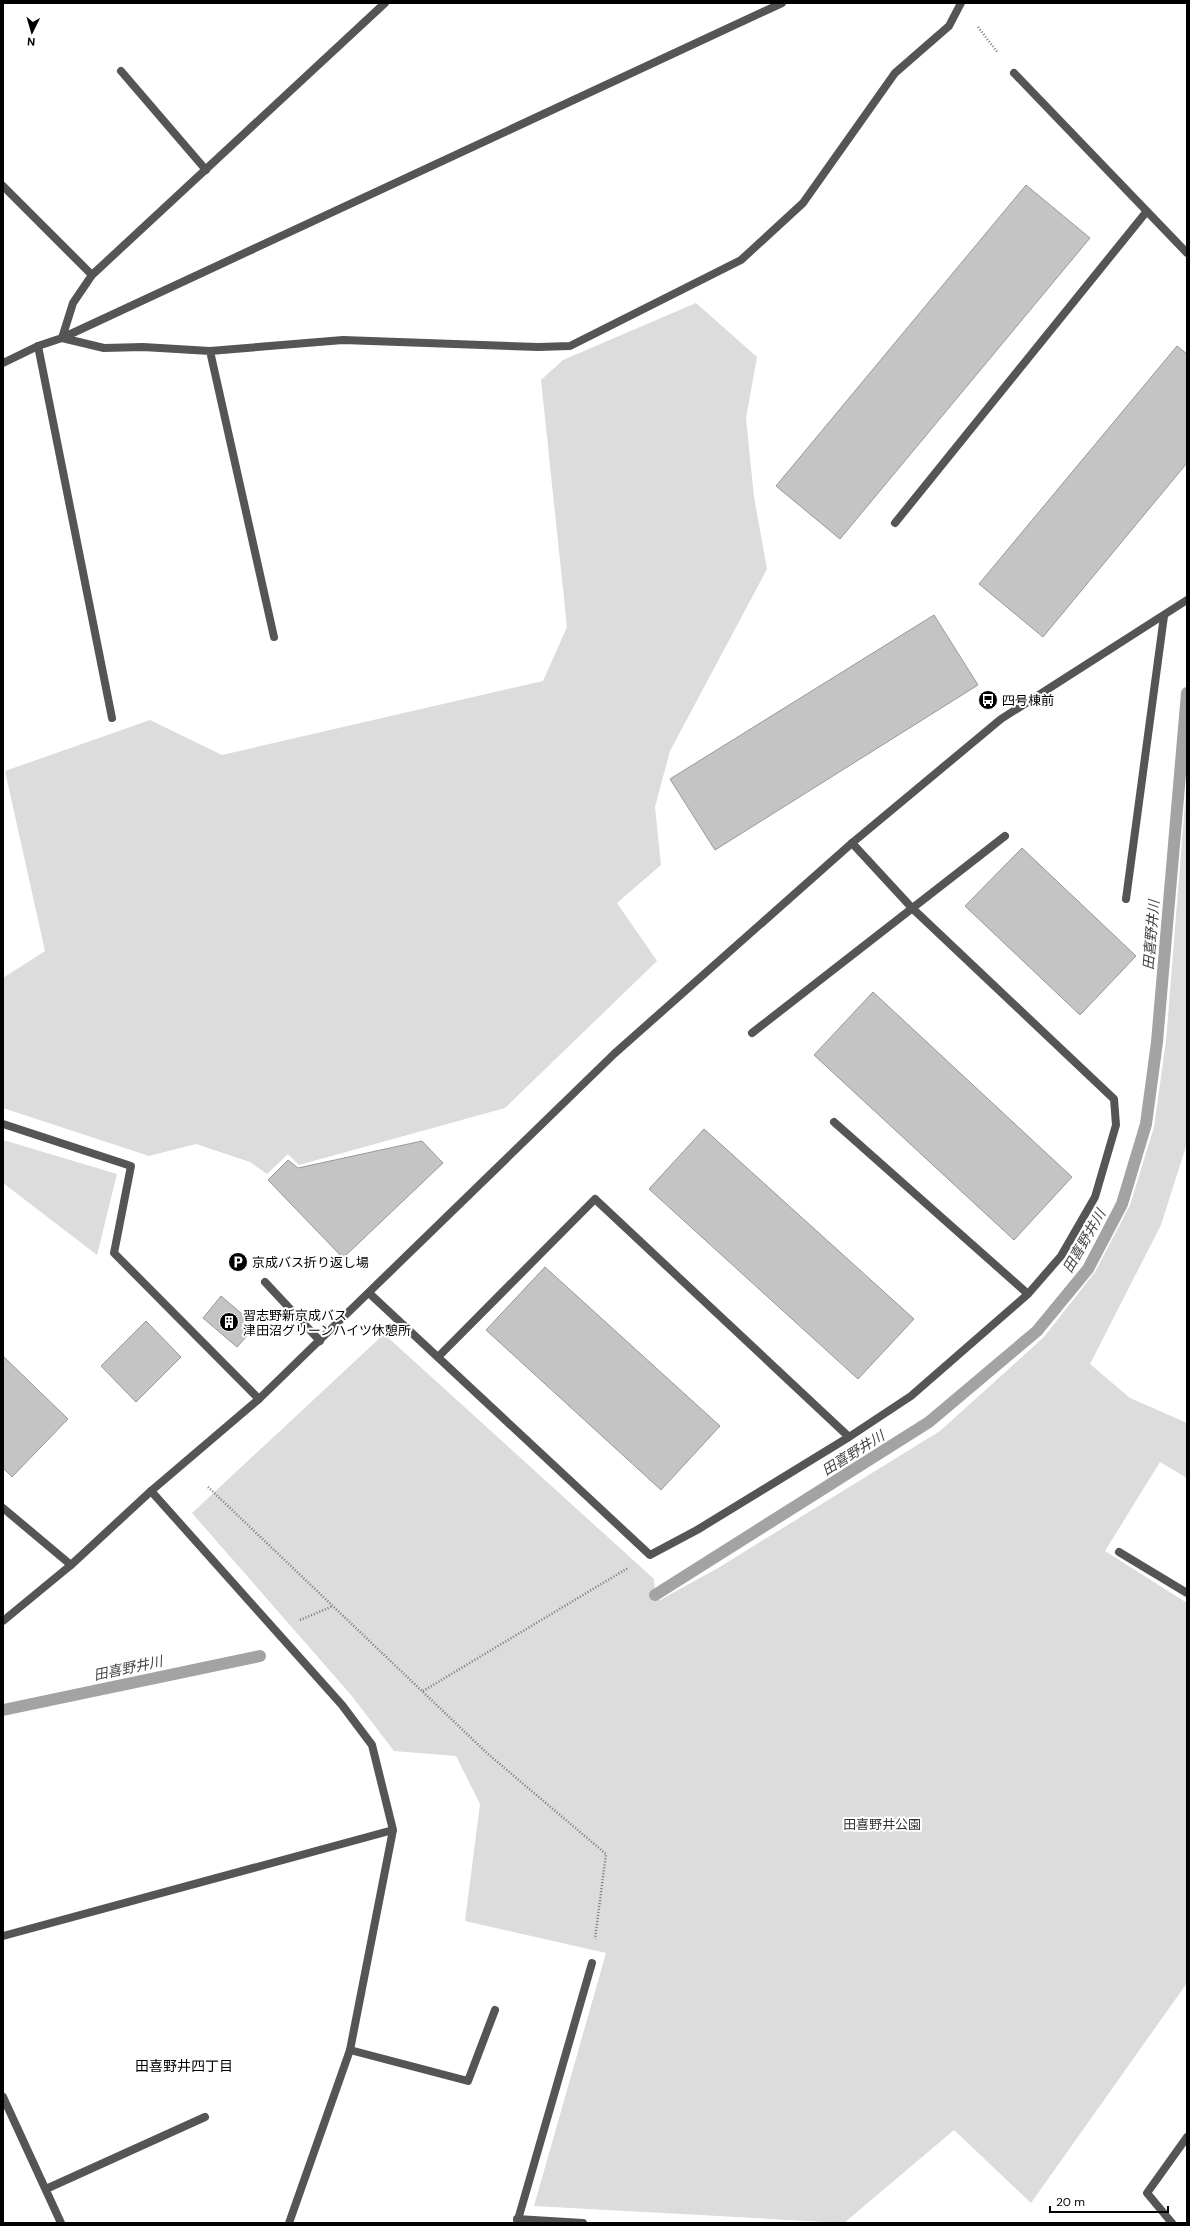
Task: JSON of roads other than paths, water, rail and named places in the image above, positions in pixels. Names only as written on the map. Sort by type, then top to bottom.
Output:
[{"type":"street","points":[[62,338],[73,302],[92,275],[385,3]]},
{"type":"street","points":[[3,363],[38,346],[62,338],[782,3]]},
{"type":"street","points":[[62,338],[104,348],[143,347],[210,351],[344,340],[538,347],[570,346],[741,260],[803,204],[895,73],[949,26],[961,4]]},
{"type":"street","points":[[121,71],[206,170]]},
{"type":"street","points":[[1014,73],[1187,253]]},
{"type":"street","points":[[3,186],[92,275]]},
{"type":"street","points":[[895,523],[1147,211]]},
{"type":"street","points":[[38,346],[112,718]]},
{"type":"street","points":[[210,351],[274,637]]},
{"type":"street","points":[[3,1621],[71,1565],[151,1491],[260,1399],[614,1054],[852,843],[1001,719],[1187,600]]},
{"type":"street","points":[[1126,899],[1164,616]]},
{"type":"street","points":[[752,1033],[1005,836]]},
{"type":"street","points":[[369,1293],[650,1555],[697,1530],[849,1437],[911,1396],[1028,1294],[1061,1256],[1095,1197],[1116,1125],[1114,1099],[912,908],[852,843]]},
{"type":"street","points":[[834,1122],[1028,1294]]},
{"type":"street","points":[[3,1124],[131,1166],[114,1253],[260,1399]]},
{"type":"street","points":[[438,1358],[595,1199],[849,1437]]},
{"type":"street","points":[[265,1282],[320,1341]]},
{"type":"street","points":[[151,1491],[342,1705],[372,1746],[393,1830],[350,2050],[289,2223]]},
{"type":"street","points":[[3,1508],[71,1565]]},
{"type":"street","points":[[1119,1552],[1187,1593]]},
{"type":"street","points":[[3,1936],[393,1830]]},
{"type":"street","points":[[583,2223],[517,2221],[592,1963]]},
{"type":"street","points":[[350,2050],[468,2081],[496,2010]]},
{"type":"street","points":[[3,2097],[61,2223]]},
{"type":"street","points":[[46,2189],[205,2117]]},
{"type":"street","points":[[1172,2223],[1147,2193],[1187,2137]]},
{"type":"waterway","name":"田喜野井川","points":[[655,1595],[929,1422],[1037,1331],[1088,1269],[1122,1204],[1146,1124],[1157,1042],[1187,693]]},
{"type":"waterway","name":"田喜野井川","points":[[3,1710],[260,1656]]},
{"type":"place","name":"四号棟前","points":[[988,700]]},
{"type":"place","name":"京成バス折り返し場","points":[[238,1262]]},
{"type":"place","name":"習志野新京成バス 津田沼グリーンハイツ休憩所","points":[[229,1322]]},
{"type":"district","name":"田喜野井四丁目","points":[[184,2066]]},
{"type":"park label","name":"田喜野井公園","points":[[882,1824]]}]
